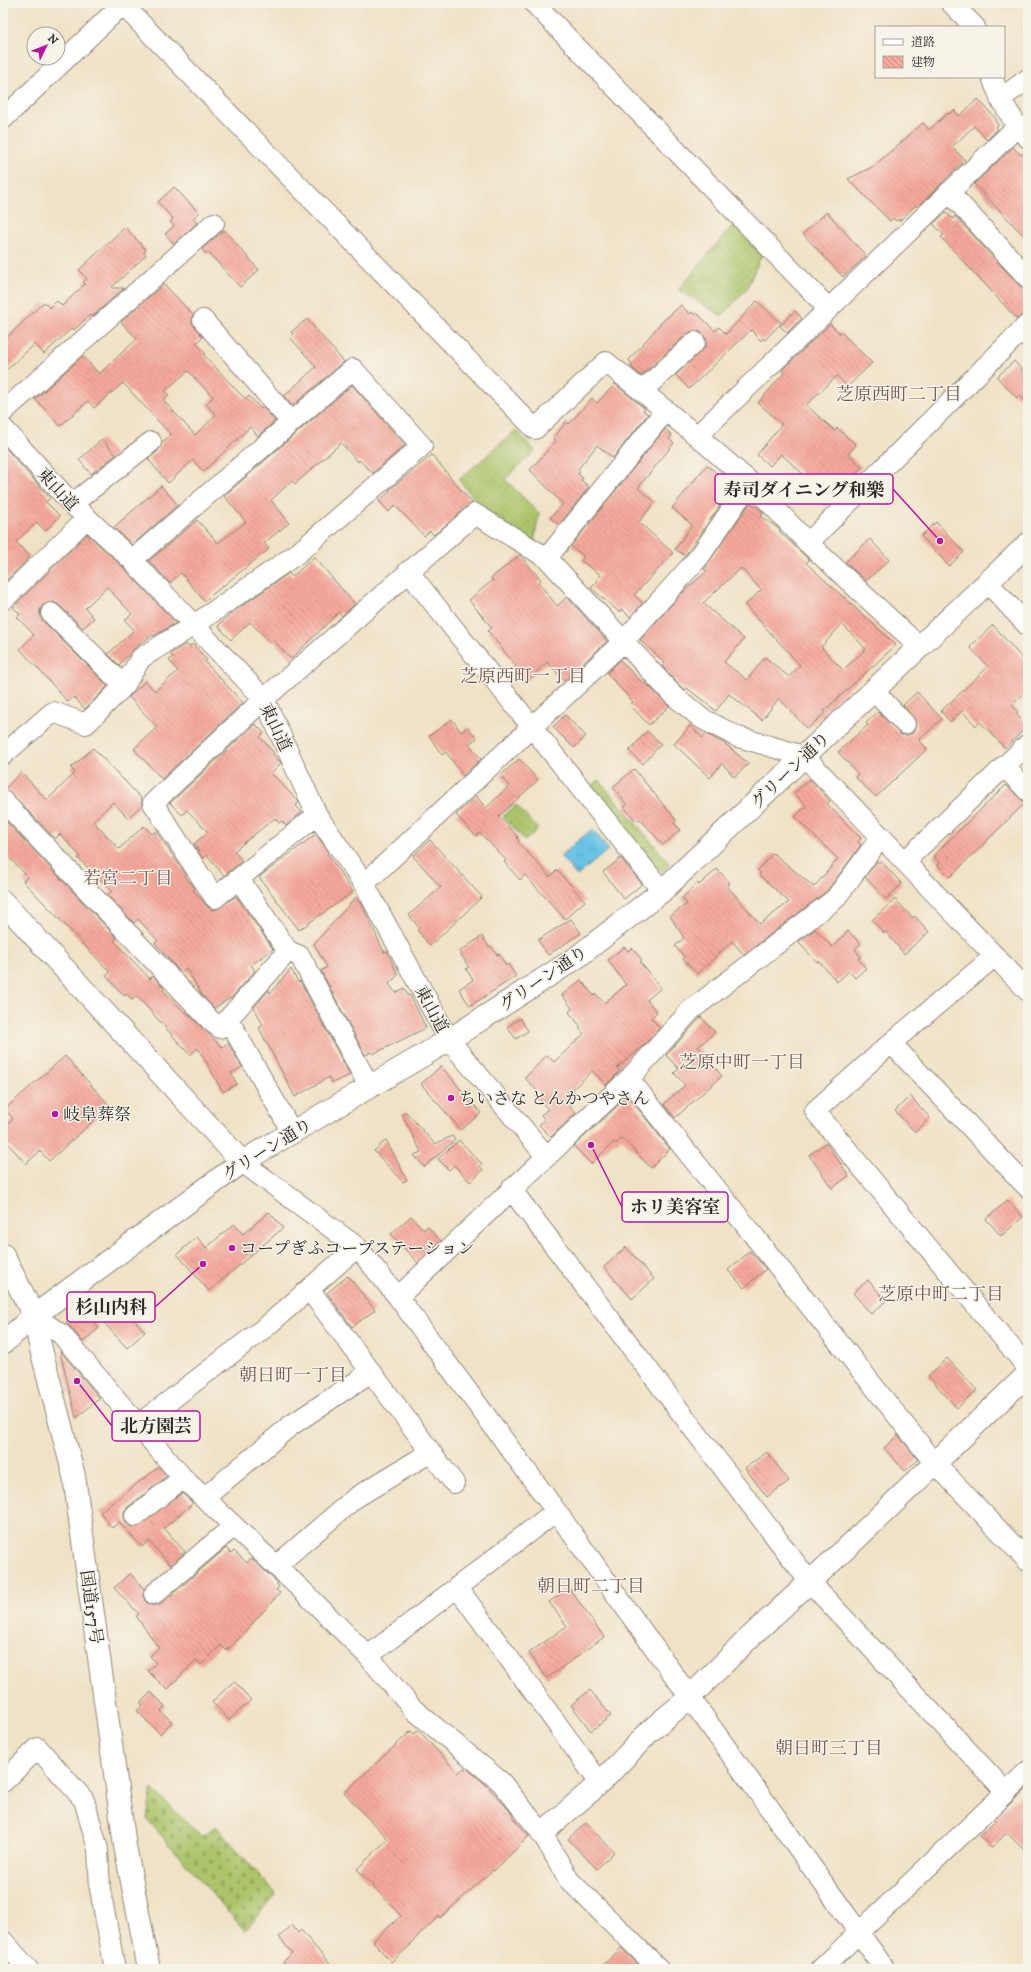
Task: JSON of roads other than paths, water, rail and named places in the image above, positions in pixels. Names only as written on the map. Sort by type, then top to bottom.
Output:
[{"type":"main road","name":"グリーン通り","points":[[3,1343],[34,1316],[242,1162],[449,1040],[576,958],[662,891],[1028,544]]},
{"type":"main road","points":[[3,902],[242,1162]]},
{"type":"main road","name":"国道157号","points":[[3,1255],[34,1316],[41,1349],[74,1476],[125,1846],[149,1969]]},
{"type":"main road","points":[[542,1833],[600,1783],[650,1731],[689,1698],[809,1581],[854,1541],[934,1462],[1028,1374]]},
{"type":"street","points":[[534,3],[824,304]]},
{"type":"street","points":[[951,3],[974,26]]},
{"type":"street","points":[[3,119],[122,4],[535,429],[606,362],[666,410],[750,482],[808,543],[920,647]]},
{"type":"street","points":[[697,436],[948,192],[1023,132],[1000,99],[992,78]]},
{"type":"street","points":[[1000,99],[1028,79]]},
{"type":"street","points":[[948,192],[1028,278]]},
{"type":"street","points":[[3,412],[214,222]]},
{"type":"street","points":[[203,320],[291,422]]},
{"type":"street","points":[[808,543],[1028,324]]},
{"type":"street","points":[[642,391],[695,342]]},
{"type":"street","points":[[3,755],[53,712],[86,724],[124,686],[141,658],[194,625],[298,553],[422,446],[353,369],[132,560]]},
{"type":"street","points":[[547,558],[666,410]]},
{"type":"street","name":"東山道","points":[[6,436],[72,504],[132,560],[264,699],[317,816],[364,884],[449,1040],[546,1156]]},
{"type":"street","points":[[72,504],[151,442]]},
{"type":"street","points":[[364,884],[533,728],[623,642],[700,556],[750,482]]},
{"type":"street","points":[[317,816],[215,898],[153,803],[264,699],[408,571],[475,514],[547,558],[672,694],[701,718],[738,737],[804,756],[1028,991]]},
{"type":"street","points":[[3,600],[87,518]]},
{"type":"street","points":[[408,571],[662,891]]},
{"type":"street","points":[[988,583],[1028,626]]},
{"type":"street","points":[[51,613],[124,686]]},
{"type":"street","points":[[874,691],[905,724]]},
{"type":"street","points":[[905,861],[1028,744]]},
{"type":"street","points":[[1004,766],[1028,791]]},
{"type":"street","points":[[3,801],[211,1021],[220,1028],[288,950]]},
{"type":"street","points":[[398,1297],[629,1079],[691,1010],[835,899],[881,837]]},
{"type":"street","points":[[239,879],[288,950],[300,956],[369,1086]]},
{"type":"street","points":[[995,956],[891,1043],[815,1111],[1028,1368]]},
{"type":"street","points":[[228,1019],[292,1132]]},
{"type":"street","points":[[891,1043],[1028,1188]]},
{"type":"street","points":[[629,1079],[934,1462],[1028,1561]]},
{"type":"street","points":[[242,1162],[357,1247],[398,1297],[556,1512],[885,1969]]},
{"type":"street","points":[[512,1189],[809,1581],[1006,1792]]},
{"type":"street","points":[[138,1425],[267,1326],[357,1247]]},
{"type":"street","points":[[309,1289],[454,1483]]},
{"type":"street","points":[[34,1316],[61,1334],[183,1478],[368,1656],[413,1709],[500,1782],[542,1833],[569,1880],[659,1969]]},
{"type":"street","points":[[204,1498],[290,1426],[371,1372]]},
{"type":"street","points":[[276,1566],[354,1498],[431,1452]]},
{"type":"street","points":[[135,1516],[183,1478]]},
{"type":"street","points":[[368,1656],[556,1512]]},
{"type":"street","points":[[154,1594],[234,1526]]},
{"type":"street","points":[[457,1587],[600,1783]]},
{"type":"street","points":[[3,1782],[38,1748],[84,1800],[98,1849],[100,1889],[115,1969]]},
{"type":"street","points":[[821,1969],[1028,1771]]},
{"type":"street","points":[[3,1941],[28,1969]]},
{"type":"water","points":[[592,829],[609,849],[577,876],[560,856]]},
{"type":"place","name":"寿司ダイニング和樂","points":[[940,541]]},
{"type":"place","name":"ちいさな とんかつやさん","points":[[451,1098]]},
{"type":"place","name":"岐阜葬祭","points":[[55,1114]]},
{"type":"place","name":"ホリ美容室","points":[[591,1145]]},
{"type":"place","name":"コープぎふコープステーション","points":[[232,1248]]},
{"type":"place","name":"杉山内科","points":[[203,1264]]},
{"type":"place","name":"北方園芸","points":[[77,1381]]},
{"type":"district","name":"芝原西町二丁目","points":[[899,394]]},
{"type":"district","name":"芝原西町一丁目","points":[[523,676]]},
{"type":"district","name":"若宮二丁目","points":[[128,878]]},
{"type":"district","name":"芝原中町一丁目","points":[[742,1062]]},
{"type":"district","name":"芝原中町二丁目","points":[[941,1294]]},
{"type":"district","name":"朝日町一丁目","points":[[293,1375]]},
{"type":"district","name":"朝日町二丁目","points":[[591,1586]]},
{"type":"district","name":"朝日町三丁目","points":[[829,1748]]}]
